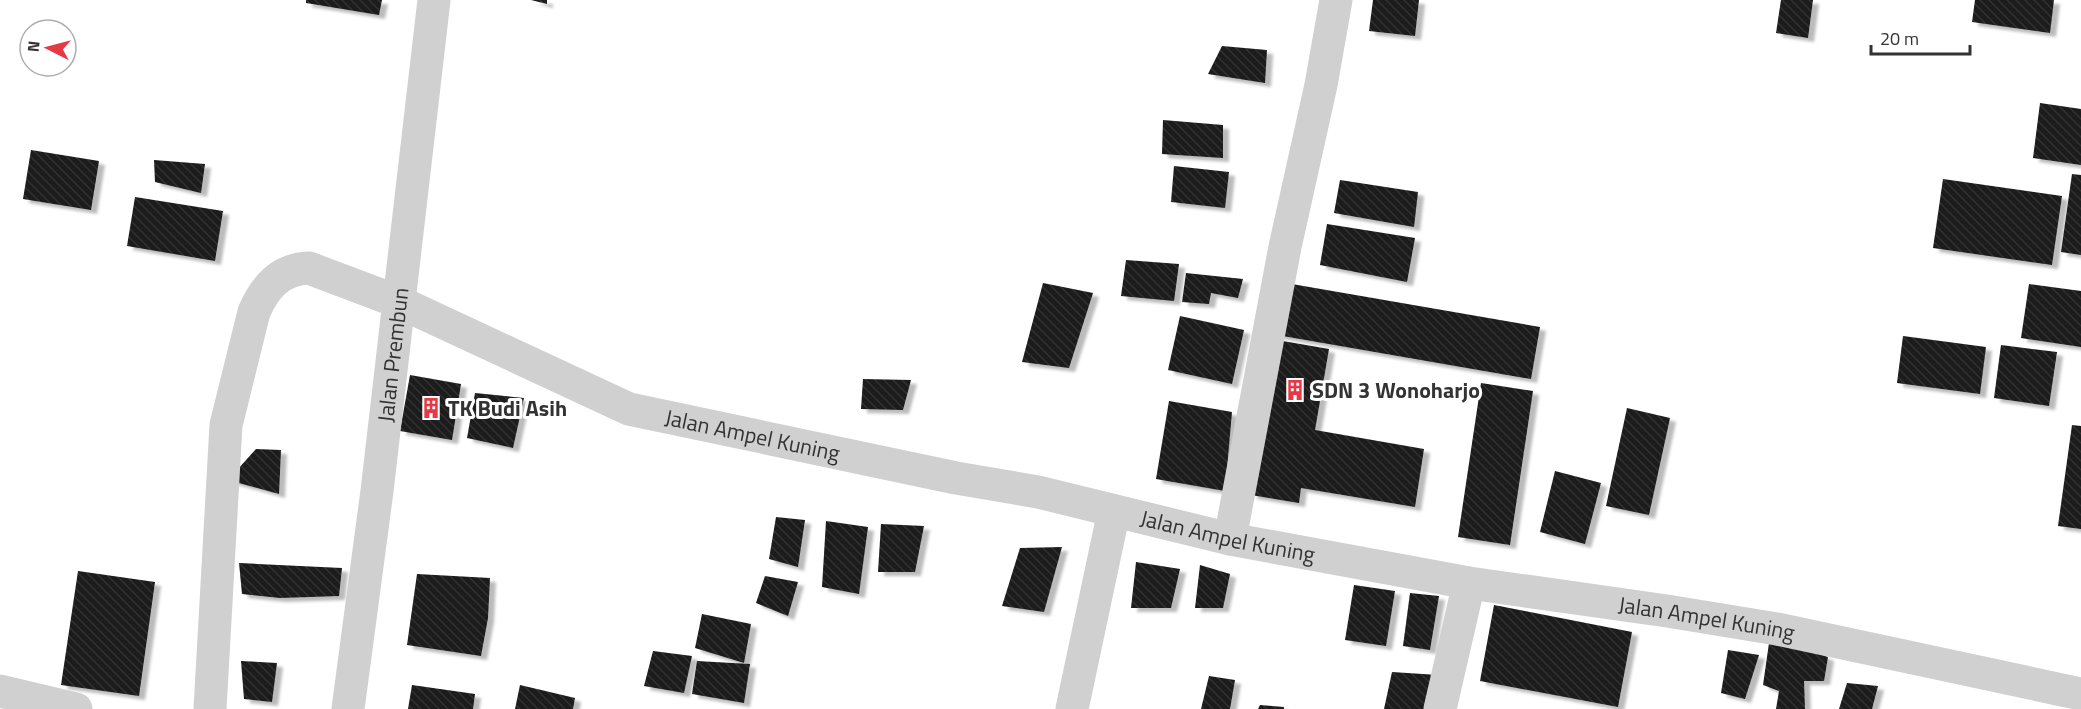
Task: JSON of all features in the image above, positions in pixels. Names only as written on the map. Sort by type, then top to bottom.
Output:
[{"type":"street","name":"Jalan Prembun","points":[[348,709],[377,491],[434,0]]},
{"type":"street","points":[[1230,539],[1285,248],[1321,85],[1335,0]]},
{"type":"street","name":"Jalan Ampel Kuning","points":[[210,709],[226,425],[254,312],[275,279],[298,268],[309,268],[399,302],[630,409],[956,478],[1038,492],[1230,539],[1470,583],[1777,629],[2081,694]]},
{"type":"street","points":[[1072,709],[1114,511]]},
{"type":"street","points":[[1440,709],[1470,583]]},
{"type":"street","points":[[0,691],[76,709]]},
{"type":"building","points":[[306,0],[382,0],[379,15],[306,3]]},
{"type":"building","points":[[531,0],[547,0],[547,4]]},
{"type":"building","points":[[1373,0],[1419,0],[1415,36],[1369,31]]},
{"type":"building","points":[[1781,0],[1813,0],[1808,38],[1776,33]]},
{"type":"building","points":[[1975,0],[2054,0],[2050,33],[1972,22]]},
{"type":"building","points":[[1222,46],[1267,50],[1265,83],[1208,74]]},
{"type":"building","points":[[2040,103],[2081,109],[2081,165],[2033,158]]},
{"type":"building","points":[[1163,120],[1223,125],[1223,158],[1162,154]]},
{"type":"building","points":[[31,150],[99,161],[91,210],[23,199]]},
{"type":"building","points":[[154,160],[205,164],[201,193],[155,182]]},
{"type":"building","points":[[1174,166],[1229,172],[1225,208],[1171,202]]},
{"type":"building","points":[[2072,174],[2081,175],[2081,255],[2061,252]]},
{"type":"building","points":[[1943,179],[2062,196],[2052,265],[1933,248]]},
{"type":"building","points":[[1340,180],[1418,192],[1414,227],[1334,213]]},
{"type":"building","points":[[135,197],[223,211],[215,261],[127,246]]},
{"type":"building","points":[[1327,224],[1415,238],[1407,282],[1320,265]]},
{"type":"building","points":[[1126,260],[1179,264],[1174,301],[1121,296]]},
{"type":"building","points":[[1186,273],[1243,279],[1238,298],[1211,293],[1209,304],[1182,302]]},
{"type":"building","points":[[1043,283],[1093,293],[1069,368],[1022,362]]},
{"type":"building","name":"SDN 3 Wonoharjo","points":[[1286,283],[1540,327],[1531,379],[1277,335]]},
{"type":"building","points":[[2029,284],[2081,291],[2081,347],[2021,338]]},
{"type":"building","points":[[1180,316],[1244,330],[1232,384],[1168,370]]},
{"type":"building","points":[[1903,336],[1986,347],[1980,394],[1897,383]]},
{"type":"building","name":"SDN 3 Wonoharjo","points":[[1277,340],[1329,349],[1315,430],[1424,449],[1415,507],[1301,488],[1299,503],[1251,495]]},
{"type":"building","points":[[2001,345],[2057,352],[2049,406],[1994,398]]},
{"type":"building","name":"TK Budi Asih","points":[[410,375],[461,384],[452,440],[400,431]]},
{"type":"building","points":[[863,379],[911,380],[903,410],[861,409]]},
{"type":"building","name":"SDN 3 Wonoharjo","points":[[1481,383],[1533,391],[1510,545],[1458,537]]},
{"type":"building","points":[[475,393],[524,398],[513,448],[467,438]]},
{"type":"building","points":[[1169,401],[1232,412],[1225,491],[1156,479]]},
{"type":"building","points":[[1627,408],[1670,418],[1649,515],[1606,506]]},
{"type":"building","points":[[2072,425],[2081,426],[2081,529],[2058,526]]},
{"type":"building","points":[[256,449],[281,450],[279,494],[228,480]]},
{"type":"building","points":[[1555,471],[1601,483],[1585,544],[1540,532]]},
{"type":"building","points":[[776,517],[805,520],[798,567],[769,559]]},
{"type":"building","points":[[826,521],[868,527],[859,594],[822,587]]},
{"type":"building","points":[[881,524],[924,526],[915,572],[878,572]]},
{"type":"building","points":[[1062,547],[1044,612],[1002,606],[1020,548]]},
{"type":"building","points":[[1136,562],[1180,569],[1171,608],[1131,608]]},
{"type":"building","points":[[239,563],[342,568],[339,596],[280,598],[242,594]]},
{"type":"building","points":[[1200,565],[1230,574],[1223,608],[1195,608]]},
{"type":"building","points":[[78,571],[155,582],[139,696],[61,685]]},
{"type":"building","points":[[417,574],[490,578],[488,618],[481,656],[407,645]]},
{"type":"building","points":[[765,576],[798,582],[788,616],[756,603]]},
{"type":"building","points":[[1354,585],[1395,591],[1386,646],[1345,640]]},
{"type":"building","points":[[1410,593],[1439,596],[1430,650],[1403,646]]},
{"type":"building","points":[[1494,605],[1632,632],[1618,707],[1480,681]]},
{"type":"building","points":[[702,614],[751,624],[744,663],[695,648]]},
{"type":"building","points":[[1770,636],[1828,657],[1824,681],[1804,681],[1805,709],[1776,709],[1779,691],[1763,685]]},
{"type":"building","points":[[1728,650],[1759,655],[1745,699],[1721,693]]},
{"type":"building","points":[[653,651],[692,656],[684,693],[644,686]]},
{"type":"building","points":[[241,661],[277,663],[272,702],[244,699]]},
{"type":"building","points":[[697,661],[750,664],[744,703],[692,694]]},
{"type":"building","points":[[1392,672],[1438,675],[1430,709],[1384,709]]},
{"type":"building","points":[[1209,676],[1235,680],[1230,709],[1201,709]]},
{"type":"building","points":[[1847,683],[1878,686],[1872,709],[1839,709]]},
{"type":"building","points":[[412,685],[475,694],[473,709],[408,709]]},
{"type":"building","points":[[520,685],[575,698],[573,709],[515,709]]},
{"type":"building","points":[[1260,705],[1284,707],[1284,709],[1258,709]]},
{"type":"place","name":"SDN 3 Wonoharjo","points":[[1295,390]]},
{"type":"place","name":"TK Budi Asih","points":[[431,408]]}]
